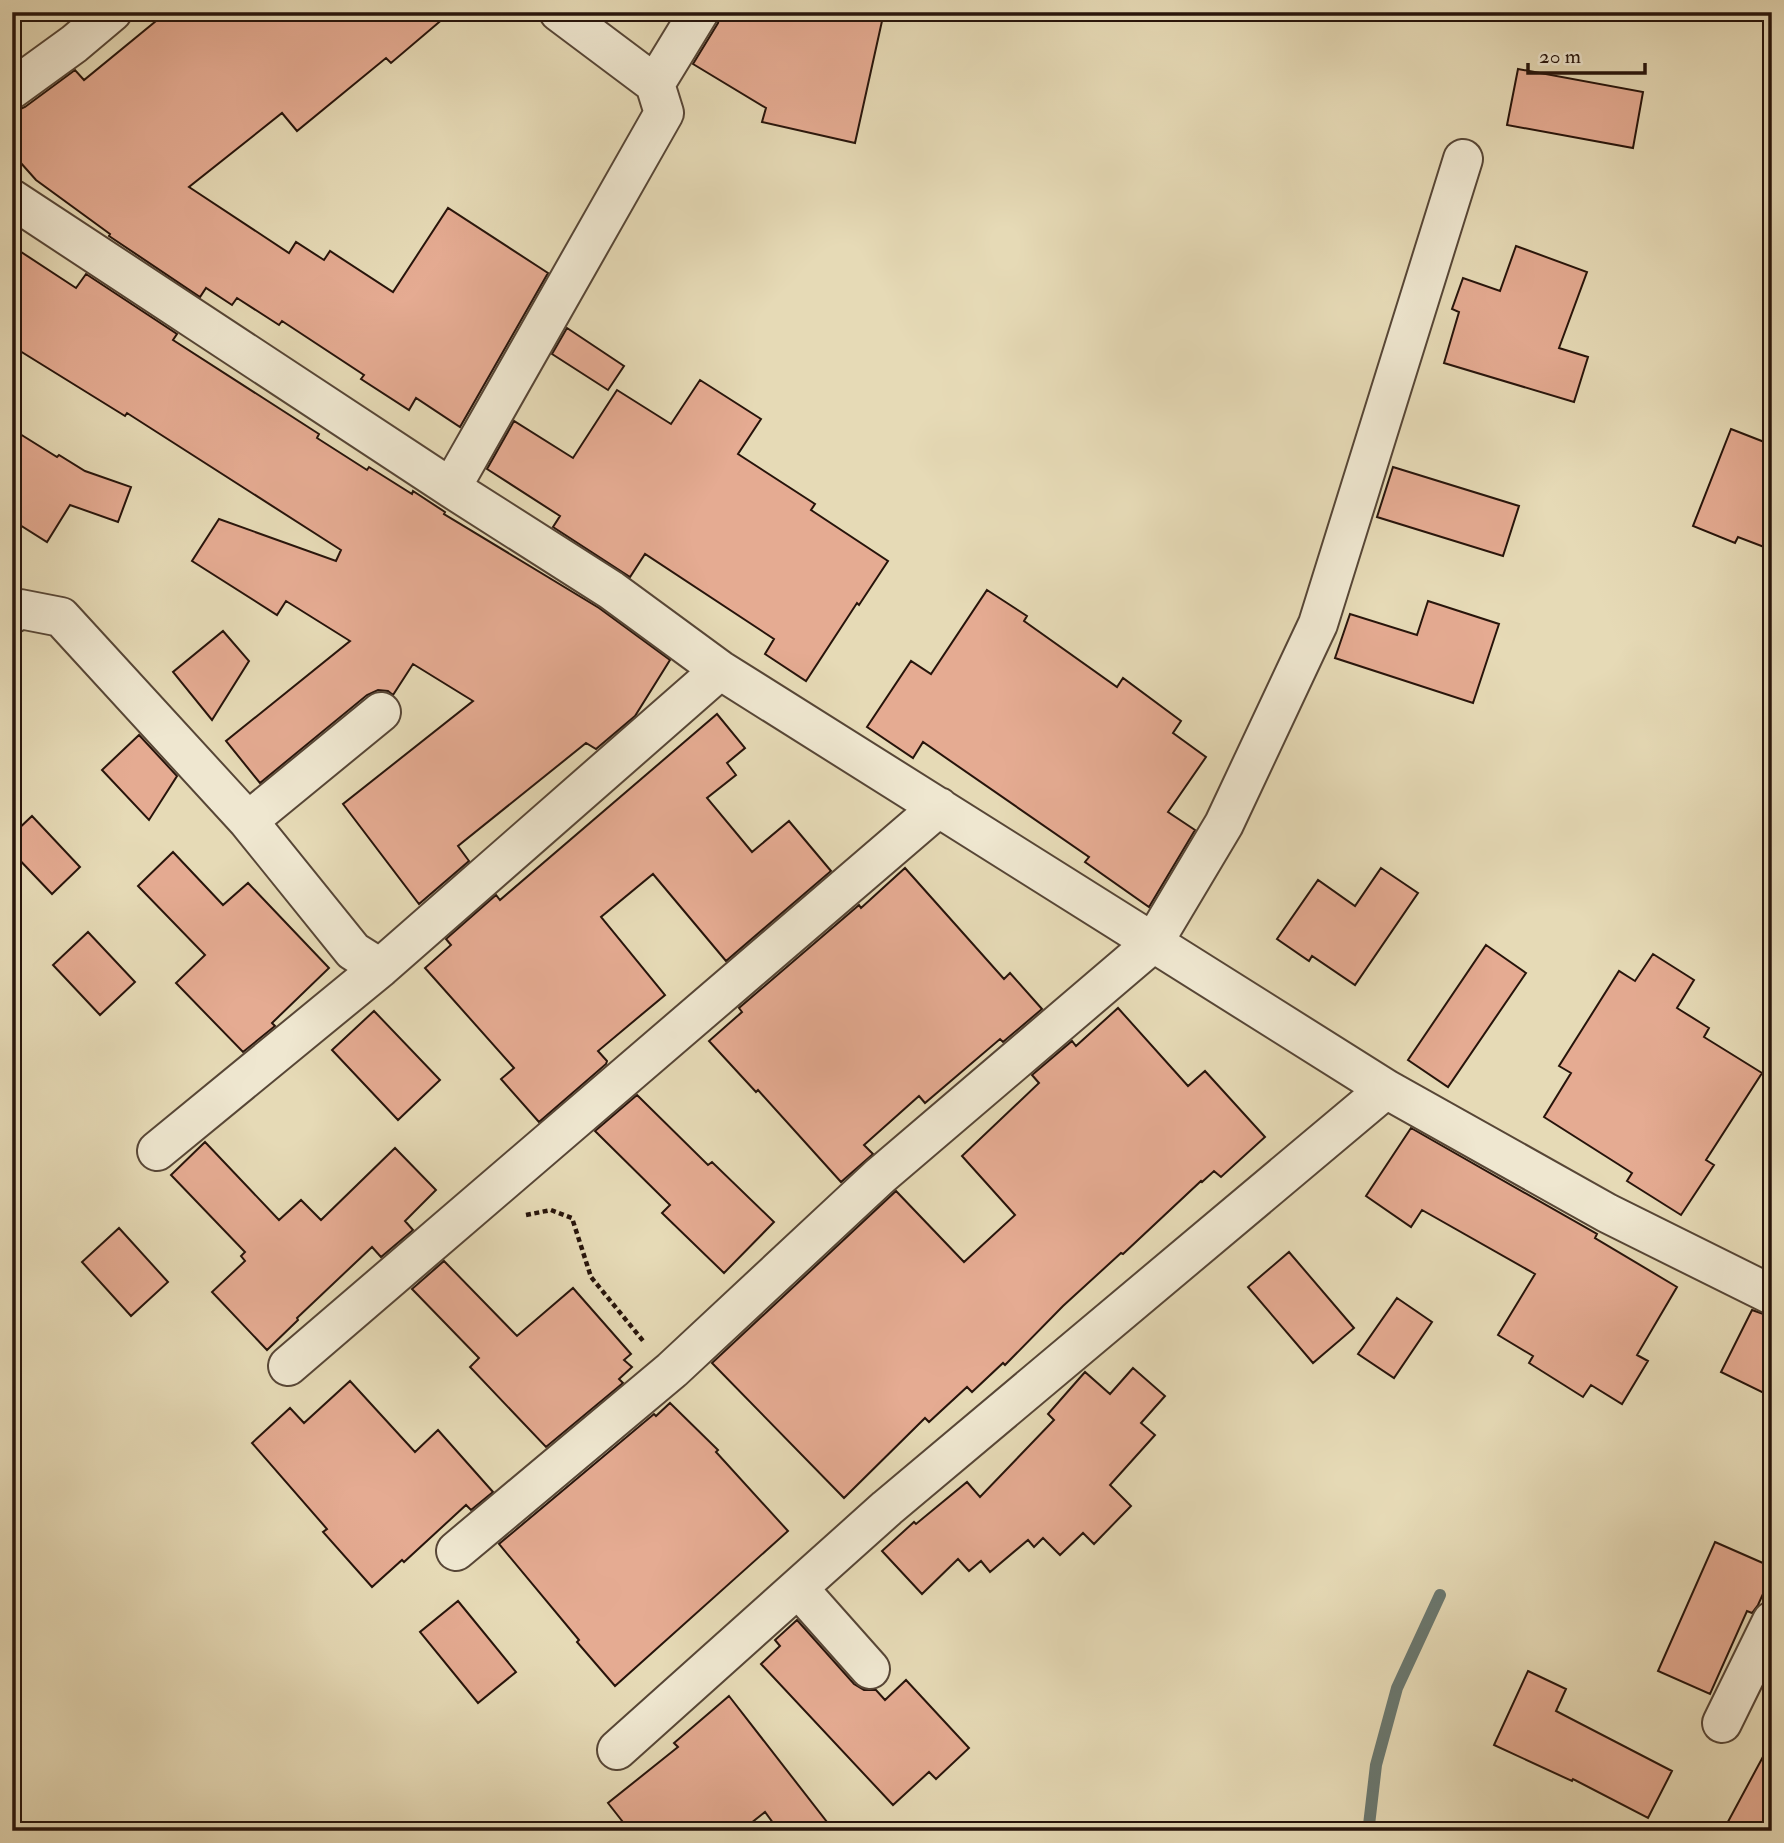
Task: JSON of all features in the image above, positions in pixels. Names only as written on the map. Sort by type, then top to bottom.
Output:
[{"type":"street","points":[[12,89],[74,44],[112,12]]},
{"type":"street","points":[[451,488],[664,113],[654,84],[559,12]]},
{"type":"street","points":[[654,84],[699,12]]},
{"type":"street","points":[[456,1551],[672,1370],[880,1176],[1153,943],[1224,824],[1318,624],[1463,159]]},
{"type":"street","points":[[12,199],[611,590],[720,670],[1385,1089],[1607,1213],[1772,1295]]},
{"type":"street","points":[[12,614],[20,610],[61,617],[248,821],[353,951],[380,968]]},
{"type":"street","points":[[157,1151],[380,968],[720,670]]},
{"type":"street","points":[[248,821],[381,712]]},
{"type":"street","points":[[288,1366],[939,807]]},
{"type":"street","points":[[617,1750],[898,1499],[1385,1089]]},
{"type":"street","points":[[798,1588],[870,1669]]},
{"type":"street","points":[[1722,1723],[1772,1620]]},
{"type":"path","points":[[471,1208],[524,1215],[551,1210],[572,1218],[591,1277],[637,1334],[672,1370]]},
{"type":"building","points":[[167,12],[451,12],[391,63],[386,58],[297,131],[282,113],[189,187],[289,253],[296,242],[324,260],[330,251],[393,292],[448,208],[548,273],[460,427],[416,398],[409,410],[361,379],[364,375],[282,321],[279,325],[237,298],[232,305],[206,288],[200,297],[109,236],[110,234],[36,180],[12,153],[12,113],[25,107],[75,70],[84,80]]},
{"type":"building","points":[[721,12],[884,12],[855,143],[762,122],[766,108],[693,64],[718,23]]},
{"type":"building","points":[[1518,69],[1643,92],[1633,148],[1507,125]]},
{"type":"building","points":[[12,246],[76,288],[86,274],[177,334],[173,340],[319,434],[317,438],[367,470],[369,467],[412,494],[413,491],[445,512],[444,514],[599,608],[670,660],[635,716],[596,749],[586,743],[458,846],[469,861],[419,904],[343,804],[473,701],[413,664],[393,695],[388,691],[378,690],[367,695],[260,783],[226,741],[350,641],[286,601],[277,615],[192,561],[219,519],[336,561],[341,550],[127,413],[125,416],[12,346]]},
{"type":"building","points":[[1516,246],[1587,272],[1559,348],[1588,357],[1574,402],[1444,363],[1459,312],[1452,309],[1463,278],[1500,291]]},
{"type":"building","points":[[567,328],[624,366],[608,390],[552,354]]},
{"type":"building","points":[[700,380],[761,419],[738,454],[815,504],[811,510],[888,561],[806,681],[765,654],[774,639],[645,554],[630,577],[553,527],[560,516],[487,469],[514,421],[573,458],[617,390],[671,424]]},
{"type":"building","points":[[12,429],[85,471],[131,487],[118,522],[70,505],[47,542],[12,520]]},
{"type":"building","points":[[1731,429],[1772,445],[1772,550],[1738,537],[1735,543],[1693,526]]},
{"type":"building","points":[[1393,467],[1519,506],[1503,556],[1377,517]]},
{"type":"building","points":[[987,590],[1027,616],[1024,621],[1117,687],[1123,678],[1181,721],[1173,733],[1206,757],[1168,812],[1195,830],[1149,907],[1085,862],[1089,857],[923,742],[913,758],[867,727],[911,661],[931,674]]},
{"type":"building","points":[[1428,601],[1499,624],[1473,703],[1335,658],[1350,614],[1417,635]]},
{"type":"building","points":[[223,631],[249,661],[212,720],[173,672]]},
{"type":"building","points":[[717,714],[745,748],[727,763],[736,775],[707,798],[752,852],[789,821],[831,871],[726,961],[653,874],[601,917],[665,995],[598,1051],[607,1061],[606,1064],[539,1122],[501,1079],[514,1068],[425,968],[451,945],[446,939],[496,895],[500,900]]},
{"type":"building","points":[[139,735],[177,776],[149,820],[102,770]]},
{"type":"building","points":[[32,816],[80,867],[52,894],[12,852],[12,835]]},
{"type":"building","points":[[173,852],[223,905],[248,883],[329,968],[272,1023],[275,1026],[243,1052],[176,983],[205,955],[138,886]]},
{"type":"building","points":[[905,868],[1004,979],[1010,973],[1042,1009],[1003,1042],[1000,1039],[925,1103],[919,1096],[864,1145],[873,1154],[841,1182],[758,1090],[756,1092],[709,1041],[742,1012],[739,1008],[859,905],[861,908]]},
{"type":"building","points":[[1381,868],[1418,893],[1355,985],[1312,956],[1309,961],[1277,939],[1318,880],[1355,906]]},
{"type":"building","points":[[88,932],[135,982],[100,1015],[53,965]]},
{"type":"building","points":[[1486,945],[1526,973],[1448,1087],[1408,1060]]},
{"type":"building","points":[[1653,954],[1694,980],[1677,1008],[1709,1028],[1704,1037],[1762,1073],[1706,1160],[1714,1165],[1681,1215],[1627,1181],[1632,1173],[1544,1117],[1571,1073],[1559,1066],[1619,971],[1635,981]]},
{"type":"building","points":[[1118,1008],[1188,1086],[1205,1071],[1265,1137],[1221,1177],[1214,1171],[1201,1181],[1063,1306],[1005,1365],[1003,1363],[972,1392],[967,1387],[929,1422],[925,1418],[844,1498],[712,1363],[896,1191],[964,1262],[1015,1215],[962,1156],[1039,1083],[1032,1075],[1072,1041],[1076,1046]]},
{"type":"building","points":[[374,1011],[440,1080],[398,1120],[332,1050]]},
{"type":"building","points":[[637,1095],[708,1165],[712,1162],[774,1222],[724,1273],[662,1213],[670,1205],[595,1131]]},
{"type":"building","points":[[1411,1128],[1597,1234],[1595,1238],[1677,1287],[1637,1355],[1648,1361],[1622,1404],[1591,1385],[1583,1397],[1529,1363],[1533,1356],[1498,1335],[1535,1274],[1422,1210],[1411,1227],[1366,1196]]},
{"type":"building","points":[[205,1142],[279,1220],[301,1200],[321,1220],[395,1148],[436,1190],[405,1221],[413,1230],[381,1257],[372,1247],[267,1350],[212,1292],[245,1261],[241,1256],[245,1252],[171,1175]]},
{"type":"building","points":[[119,1228],[168,1282],[131,1316],[82,1262]]},
{"type":"building","points":[[1289,1252],[1354,1328],[1313,1363],[1248,1287]]},
{"type":"building","points":[[444,1261],[517,1336],[573,1288],[631,1354],[624,1360],[632,1367],[619,1379],[623,1383],[546,1447],[470,1367],[479,1358],[412,1289]]},
{"type":"building","points":[[1397,1298],[1432,1322],[1394,1378],[1358,1354]]},
{"type":"building","points":[[1752,1310],[1772,1317],[1772,1397],[1721,1372]]},
{"type":"building","points":[[1133,1368],[1165,1396],[1141,1423],[1155,1435],[1110,1485],[1131,1506],[1094,1544],[1083,1533],[1060,1555],[1043,1538],[1034,1547],[1028,1540],[990,1572],[981,1561],[969,1571],[958,1559],[922,1594],[882,1551],[914,1522],[916,1524],[967,1482],[980,1497],[1054,1420],[1048,1414],[1085,1372],[1110,1394]]},
{"type":"building","points":[[350,1381],[415,1452],[438,1430],[493,1492],[471,1510],[466,1505],[404,1562],[402,1560],[372,1587],[323,1532],[327,1529],[252,1443],[290,1408],[304,1423]]},
{"type":"building","points":[[670,1403],[718,1450],[716,1452],[788,1531],[615,1686],[499,1544]]},
{"type":"building","points":[[1715,1542],[1772,1567],[1772,1574],[1758,1605],[1752,1613],[1747,1611],[1710,1694],[1658,1671]]},
{"type":"building","points":[[458,1601],[516,1672],[478,1703],[420,1632]]},
{"type":"building","points":[[797,1620],[854,1684],[864,1690],[876,1690],[885,1700],[906,1680],[969,1748],[936,1779],[929,1772],[893,1805],[761,1664],[780,1646],[775,1640]]},
{"type":"building","points":[[1528,1671],[1566,1689],[1556,1711],[1672,1771],[1648,1818],[1573,1779],[1572,1781],[1494,1745]]},
{"type":"building","points":[[729,1696],[834,1831],[779,1831],[765,1812],[741,1831],[630,1831],[608,1803],[678,1747],[674,1743]]},
{"type":"building","points":[[1772,1740],[1772,1831],[1723,1831]]},
{"type":"waterway","points":[[1364,1831],[1369,1825],[1376,1765],[1397,1688],[1440,1595]]}]
